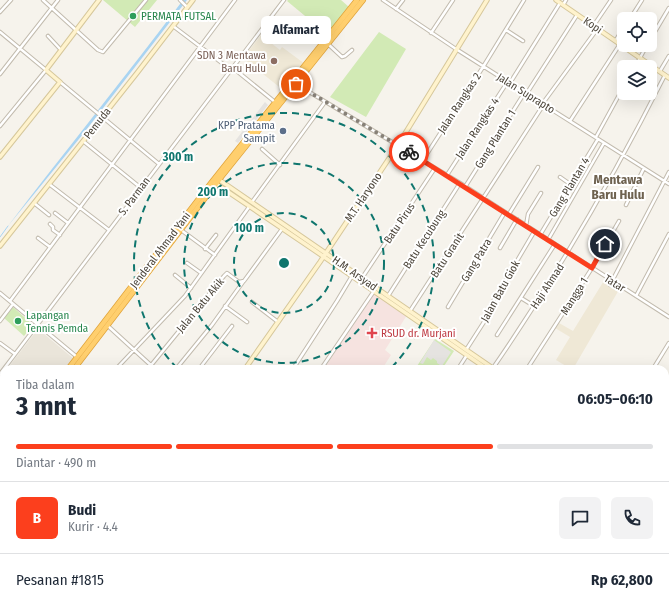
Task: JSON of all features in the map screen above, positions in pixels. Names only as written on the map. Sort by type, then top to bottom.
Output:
[{"type":"highway","name":"Jenderal Ahmad Yani","points":[[71,365],[130,293],[276,102],[357,0]]},
{"type":"highway","name":"Jenderal Ahmad Yani","points":[[175,234],[181,230],[216,181],[363,0]]},
{"type":"highway","name":"Jenderal Ahmad Yani","points":[[77,365],[108,326],[130,293]]},
{"type":"street","points":[[0,12],[11,0]]},
{"type":"street","points":[[43,0],[98,50],[103,52],[146,0]]},
{"type":"street","points":[[0,74],[58,0]]},
{"type":"street","points":[[0,126],[46,70],[99,0]]},
{"type":"street","name":"Pemuda","points":[[0,246],[83,141],[100,116],[137,73],[173,26],[186,6],[193,0]]},
{"type":"street","points":[[10,301],[235,0]]},
{"type":"street","name":"S. Parman","points":[[7,365],[284,0]]},
{"type":"street","name":"Jalan Suprapto","points":[[383,0],[456,49],[669,184]]},
{"type":"street","points":[[396,9],[403,0]]},
{"type":"street","points":[[431,32],[453,0]]},
{"type":"street","name":"M.T. Haryono","points":[[248,365],[325,255],[398,145],[487,0]]},
{"type":"street","name":"Jalan Rangkas 2","points":[[423,160],[524,0]]},
{"type":"street","name":"Kopi","points":[[556,0],[616,40]]},
{"type":"street","name":"Jalan Rangkas 4","points":[[447,175],[561,4],[566,0]]},
{"type":"street","points":[[594,25],[611,0]]},
{"type":"street","points":[[634,12],[642,0]]},
{"type":"street","points":[[180,1],[186,6]]},
{"type":"street","points":[[657,28],[669,8]]},
{"type":"street","name":"Gang Plantan 1","points":[[465,187],[578,15]]},
{"type":"street","points":[[173,26],[276,102]]},
{"type":"street","name":"Batu Granit","points":[[410,311],[484,199],[544,104],[598,28]]},
{"type":"street","points":[[506,30],[523,40]]},
{"type":"street","points":[[0,32],[159,164]]},
{"type":"street","points":[[48,36],[61,50]]},
{"type":"street","points":[[328,44],[342,57],[346,56],[352,50]]},
{"type":"street","points":[[570,121],[617,48]]},
{"type":"street","name":"Kopi","points":[[633,52],[669,78]]},
{"type":"street","points":[[638,60],[643,52]]},
{"type":"street","points":[[660,71],[669,56]]},
{"type":"street","name":"Haji Ahmad","points":[[495,365],[568,253],[665,75]]},
{"type":"street","points":[[0,157],[1,152],[60,82]]},
{"type":"street","name":"Tatar","points":[[296,84],[460,183],[534,232],[669,317]]},
{"type":"street","name":"Gang Plantan 4","points":[[540,235],[597,138],[617,99]]},
{"type":"street","points":[[252,202],[325,102]]},
{"type":"street","points":[[83,141],[141,188]]},
{"type":"street","points":[[548,240],[604,143]]},
{"type":"street","points":[[262,149],[280,165]]},
{"type":"street","points":[[508,214],[538,167]]},
{"type":"street","name":"Batu Pirus","points":[[362,278],[435,168]]},
{"type":"street","points":[[626,204],[644,168]]},
{"type":"street","points":[[610,285],[669,172]]},
{"type":"street","points":[[560,177],[570,184]]},
{"type":"street","name":"H.M. Arsyad","points":[[216,181],[252,202],[277,222],[282,228],[362,278],[488,365]]},
{"type":"street","name":"H.M. Arsyad","points":[[216,181],[250,206],[277,222],[325,255],[352,276],[480,365]]},
{"type":"street","name":"Batu Kecubung","points":[[388,296],[460,183]]},
{"type":"street","points":[[49,184],[109,230]]},
{"type":"street","points":[[526,226],[528,214],[542,193]]},
{"type":"street","points":[[34,203],[49,215]]},
{"type":"street","points":[[120,365],[191,288],[250,206]]},
{"type":"street","name":"Gang Patra","points":[[448,307],[505,212]]},
{"type":"street","points":[[55,213],[68,223]]},
{"type":"street","points":[[500,248],[516,219]]},
{"type":"street","name":"Mangga 1","points":[[530,365],[592,268],[619,221]]},
{"type":"street","points":[[50,224],[53,227],[53,230],[60,234]]},
{"type":"street","points":[[179,365],[244,281],[282,228]]},
{"type":"street","points":[[181,230],[214,255]]},
{"type":"street","name":"Jalan Batu Giok","points":[[466,350],[491,310],[491,305],[534,232]]},
{"type":"street","points":[[636,296],[669,234]]},
{"type":"street","points":[[205,248],[216,235]]},
{"type":"street","points":[[38,238],[50,247]]},
{"type":"street","points":[[497,335],[555,244]]},
{"type":"street","points":[[187,263],[202,274]]},
{"type":"street","name":"Jalan Batu Akik","points":[[151,365],[226,274],[239,282],[244,281]]},
{"type":"street","points":[[175,275],[191,288]]},
{"type":"street","points":[[295,365],[352,276]]},
{"type":"street","points":[[324,365],[374,291]]},
{"type":"street","points":[[0,293],[77,358]]},
{"type":"street","points":[[521,298],[534,306]]},
{"type":"street","points":[[252,302],[279,322]]},
{"type":"street","points":[[0,321],[13,304]]},
{"type":"street","points":[[225,306],[247,322]]},
{"type":"street","points":[[108,326],[151,365]]},
{"type":"street","points":[[202,365],[232,326]]},
{"type":"street","points":[[0,343],[15,354]]},
{"type":"street","points":[[655,365],[669,343]]},
{"type":"street","points":[[461,365],[467,355]]},
{"type":"shaded area","name":"SDN 3 Mentawa Baru Hulu","points":[[261,35],[280,50],[282,47],[305,64],[283,90],[243,58]]},
{"type":"shaded area","points":[[265,102],[268,105],[238,143],[235,141]]},
{"type":"shaded area","points":[[605,279],[620,288],[575,365],[564,365],[556,360],[570,337],[555,328],[559,323],[573,331]]},
{"type":"shaded area","name":"RSUD dr. Murjani","points":[[375,292],[407,315],[385,350],[391,355],[385,365],[327,365]]},
{"type":"shaded area","points":[[38,329],[74,359],[69,365],[10,365]]},
{"type":"shaded area","points":[[434,340],[451,352],[443,365],[437,363],[437,361],[433,358],[431,360],[427,357],[423,364],[420,363]]},
{"type":"green space","name":"PERMATA FUTSAL","points":[[103,0],[157,0],[135,27]]},
{"type":"green space","points":[[341,0],[349,7],[328,35],[287,1]]},
{"type":"green space","points":[[379,32],[406,49],[366,117],[330,97]]},
{"type":"green space","name":"Lapangan Tennis Pemda","points":[[13,307],[33,325],[24,336],[4,318]]},
{"type":"green space","points":[[435,339],[454,351],[445,365],[418,365]]},
{"type":"water","points":[[183,0],[187,0],[83,134],[8,226],[140,57]]},
{"type":"waterway","points":[[0,237],[8,226]]},
{"type":"way so far","points":[[296,84],[409,152]]},
{"type":"place","name":"PERMATA FUTSAL","points":[[133,16]]},
{"type":"place","name":"SDN 3 Mentawa Baru Hulu","points":[[274,61]]},
{"type":"place","name":"Alfamart","points":[[296,84]]},
{"type":"place","name":"KPP Pratama Sampit","points":[[283,131]]},
{"type":"place","name":"Lapangan Tennis Pemda","points":[[18,321]]},
{"type":"place","name":"RSUD dr. Murjani","points":[[372,333]]},
{"type":"district","name":"Mentawa Baru Hulu","points":[[618,186]]},
{"type":"route","points":[[409,152],[592,268],[605,244]]}]
